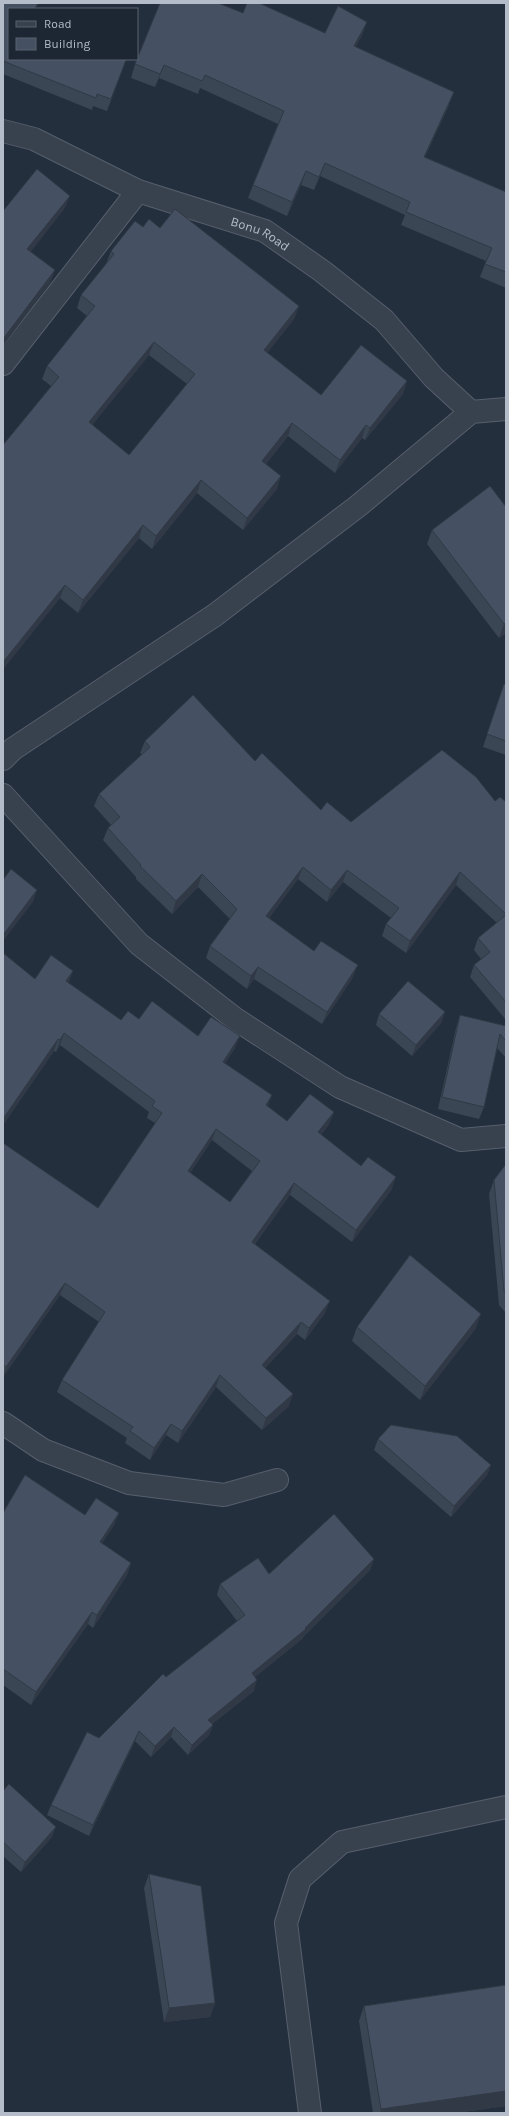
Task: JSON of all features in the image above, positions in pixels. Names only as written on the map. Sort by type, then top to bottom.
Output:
[{"type":"street","name":"Bonu Road","points":[[3,130],[34,140],[138,191],[265,231],[322,271],[384,320],[434,378],[470,412]]},
{"type":"street","points":[[3,364],[138,191]]},
{"type":"street","points":[[3,760],[13,748],[215,615],[358,506],[470,412],[506,409]]},
{"type":"street","points":[[3,794],[139,944],[234,1018],[340,1088],[461,1140],[506,1136]]},
{"type":"street","points":[[3,1423],[43,1450],[129,1483],[224,1495],[277,1480]]},
{"type":"street","points":[[310,2113],[286,1923],[300,1879],[342,1842],[506,1807]]},
{"type":"building","points":[[3,3],[38,3],[36,8],[8,8],[8,60],[126,60],[111,99],[97,94],[96,98],[3,61]]},
{"type":"building","points":[[160,3],[218,3],[243,13],[247,3],[259,3],[325,33],[338,6],[367,22],[354,46],[454,92],[424,157],[506,192],[506,272],[485,264],[492,248],[406,212],[410,202],[325,163],[319,177],[306,171],[292,202],[253,185],[284,111],[205,75],[202,81],[164,65],[160,74],[135,64],[138,60]]},
{"type":"building","points":[[37,169],[70,196],[27,249],[55,270],[3,339],[3,211]]},
{"type":"building","points":[[175,209],[299,306],[264,350],[321,395],[361,345],[407,381],[370,428],[366,425],[340,460],[292,423],[262,461],[281,476],[247,518],[201,480],[156,536],[143,525],[83,600],[65,585],[3,662],[3,445],[59,377],[47,366],[95,306],[81,295],[114,254],[111,251],[135,221],[143,227],[149,219],[160,228]],"holes":[[[154,342],[195,374],[129,455],[89,422]]]},
{"type":"building","points":[[490,486],[506,507],[506,623],[504,624],[432,530]]},
{"type":"building","points":[[504,684],[506,685],[506,741],[487,734]]},
{"type":"building","points":[[193,695],[255,761],[262,753],[321,810],[327,802],[351,822],[442,750],[476,777],[495,801],[500,797],[506,802],[506,914],[460,872],[410,941],[386,924],[399,908],[347,870],[331,890],[303,867],[266,916],[314,951],[321,941],[358,965],[327,1012],[258,967],[251,976],[210,946],[237,909],[202,874],[176,901],[140,866],[141,865],[108,828],[120,817],[99,794],[150,747],[145,741]]},
{"type":"building","points":[[11,869],[37,890],[3,935],[3,880]]},
{"type":"building","points":[[506,915],[506,1002],[474,965],[490,952],[478,938]]},
{"type":"building","points":[[3,953],[35,979],[51,955],[73,971],[66,981],[121,1020],[128,1011],[139,1019],[152,1001],[198,1036],[211,1017],[240,1036],[223,1062],[272,1095],[266,1105],[287,1121],[310,1094],[334,1112],[318,1132],[361,1166],[368,1157],[396,1177],[356,1230],[294,1183],[252,1242],[330,1301],[309,1328],[301,1322],[262,1365],[293,1394],[266,1418],[220,1375],[182,1431],[171,1424],[154,1448],[130,1431],[133,1427],[62,1380],[105,1312],[65,1283],[6,1367],[3,1365],[3,1143],[98,1208],[162,1113],[152,1106],[155,1101],[64,1033],[60,1040],[58,1039],[3,1119]],"holes":[[[216,1129],[260,1161],[230,1202],[188,1171]]]},
{"type":"building","points":[[408,981],[445,1012],[416,1045],[379,1014]]},
{"type":"building","points":[[460,1015],[506,1026],[506,1041],[500,1034],[484,1107],[442,1097]]},
{"type":"building","points":[[506,1164],[506,1293],[504,1291],[494,1180]]},
{"type":"building","points":[[410,1255],[481,1314],[425,1386],[357,1327]]},
{"type":"building","points":[[391,1425],[457,1436],[491,1465],[454,1506],[378,1439]]},
{"type":"building","points":[[25,1475],[85,1515],[96,1498],[119,1513],[100,1542],[131,1563],[97,1615],[92,1612],[36,1692],[3,1669],[3,1513]]},
{"type":"building","points":[[334,1514],[374,1559],[305,1628],[306,1629],[252,1673],[257,1680],[208,1720],[213,1725],[192,1745],[174,1727],[155,1746],[139,1731],[93,1825],[51,1805],[87,1732],[99,1738],[163,1674],[166,1677],[245,1615],[220,1584],[258,1558],[269,1574]]},
{"type":"building","points":[[9,1784],[56,1827],[25,1862],[3,1842],[3,1791]]},
{"type":"building","points":[[149,1874],[201,1886],[215,2003],[169,2008]]},
{"type":"building","points":[[506,1985],[506,2091],[381,2109],[364,2006]]}]
